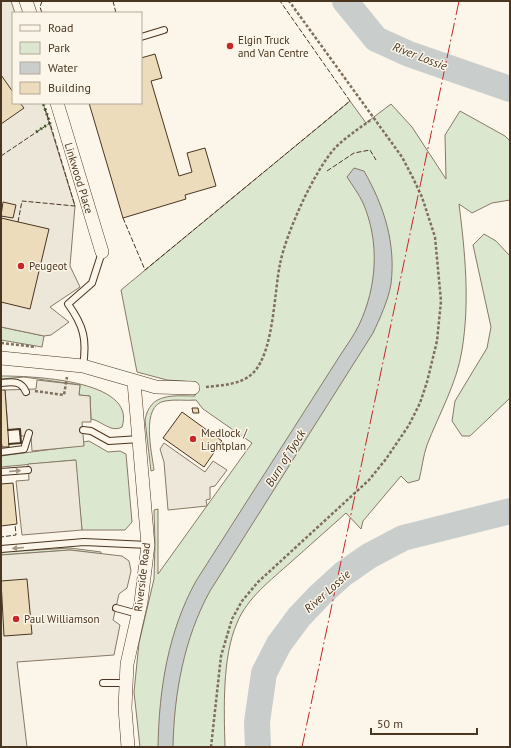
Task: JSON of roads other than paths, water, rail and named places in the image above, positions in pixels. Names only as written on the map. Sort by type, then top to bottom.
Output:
[{"type":"street","points":[[26,1],[30,12]]},
{"type":"street","name":"Linkwood Place","points":[[57,104],[102,252]]},
{"type":"street","points":[[1,358],[82,366],[156,387],[194,388]]},
{"type":"street","name":"Riverside Road","points":[[128,747],[125,683],[127,664],[138,614],[148,545],[134,382]]},
{"type":"lane","points":[[142,37],[164,30]]},
{"type":"lane","points":[[82,366],[85,347],[83,330],[80,320],[68,304],[92,283],[102,252]]},
{"type":"lane","points":[[1,383],[16,382],[23,385],[26,391]]},
{"type":"lane","points":[[83,430],[91,431],[109,441],[140,439]]},
{"type":"lane","points":[[1,452],[24,449],[29,433]]},
{"type":"lane","points":[[1,472],[28,470]]},
{"type":"lane","points":[[1,549],[84,542],[148,545]]},
{"type":"lane","points":[[116,608],[138,614]]},
{"type":"lane","points":[[103,683],[125,683]]},
{"type":"water","name":"Burn of Tyock","points":[[354,168],[364,171],[383,211],[387,225],[392,254],[392,269],[390,290],[386,303],[373,333],[210,591],[193,628],[182,667],[178,687],[173,747],[158,747],[160,704],[167,661],[178,620],[186,600],[196,581],[353,336],[365,310],[373,280],[374,249],[372,233],[363,203],[347,177]]},
{"type":"waterway","name":"River Lossie","points":[[345,1],[376,39],[409,54],[510,89]]},
{"type":"waterway","name":"River Lossie","points":[[258,747],[257,722],[264,673],[279,644],[299,617],[320,595],[343,574],[369,556],[403,538],[510,511]]},
{"type":"place","name":"Elgin Truck and Van Centre","points":[[230,46]]},
{"type":"place","name":"Peugeot","points":[[21,266]]},
{"type":"place","name":"Medlock / Lightplan","points":[[193,439]]},
{"type":"place","name":"Paul Williamson","points":[[16,619]]}]
